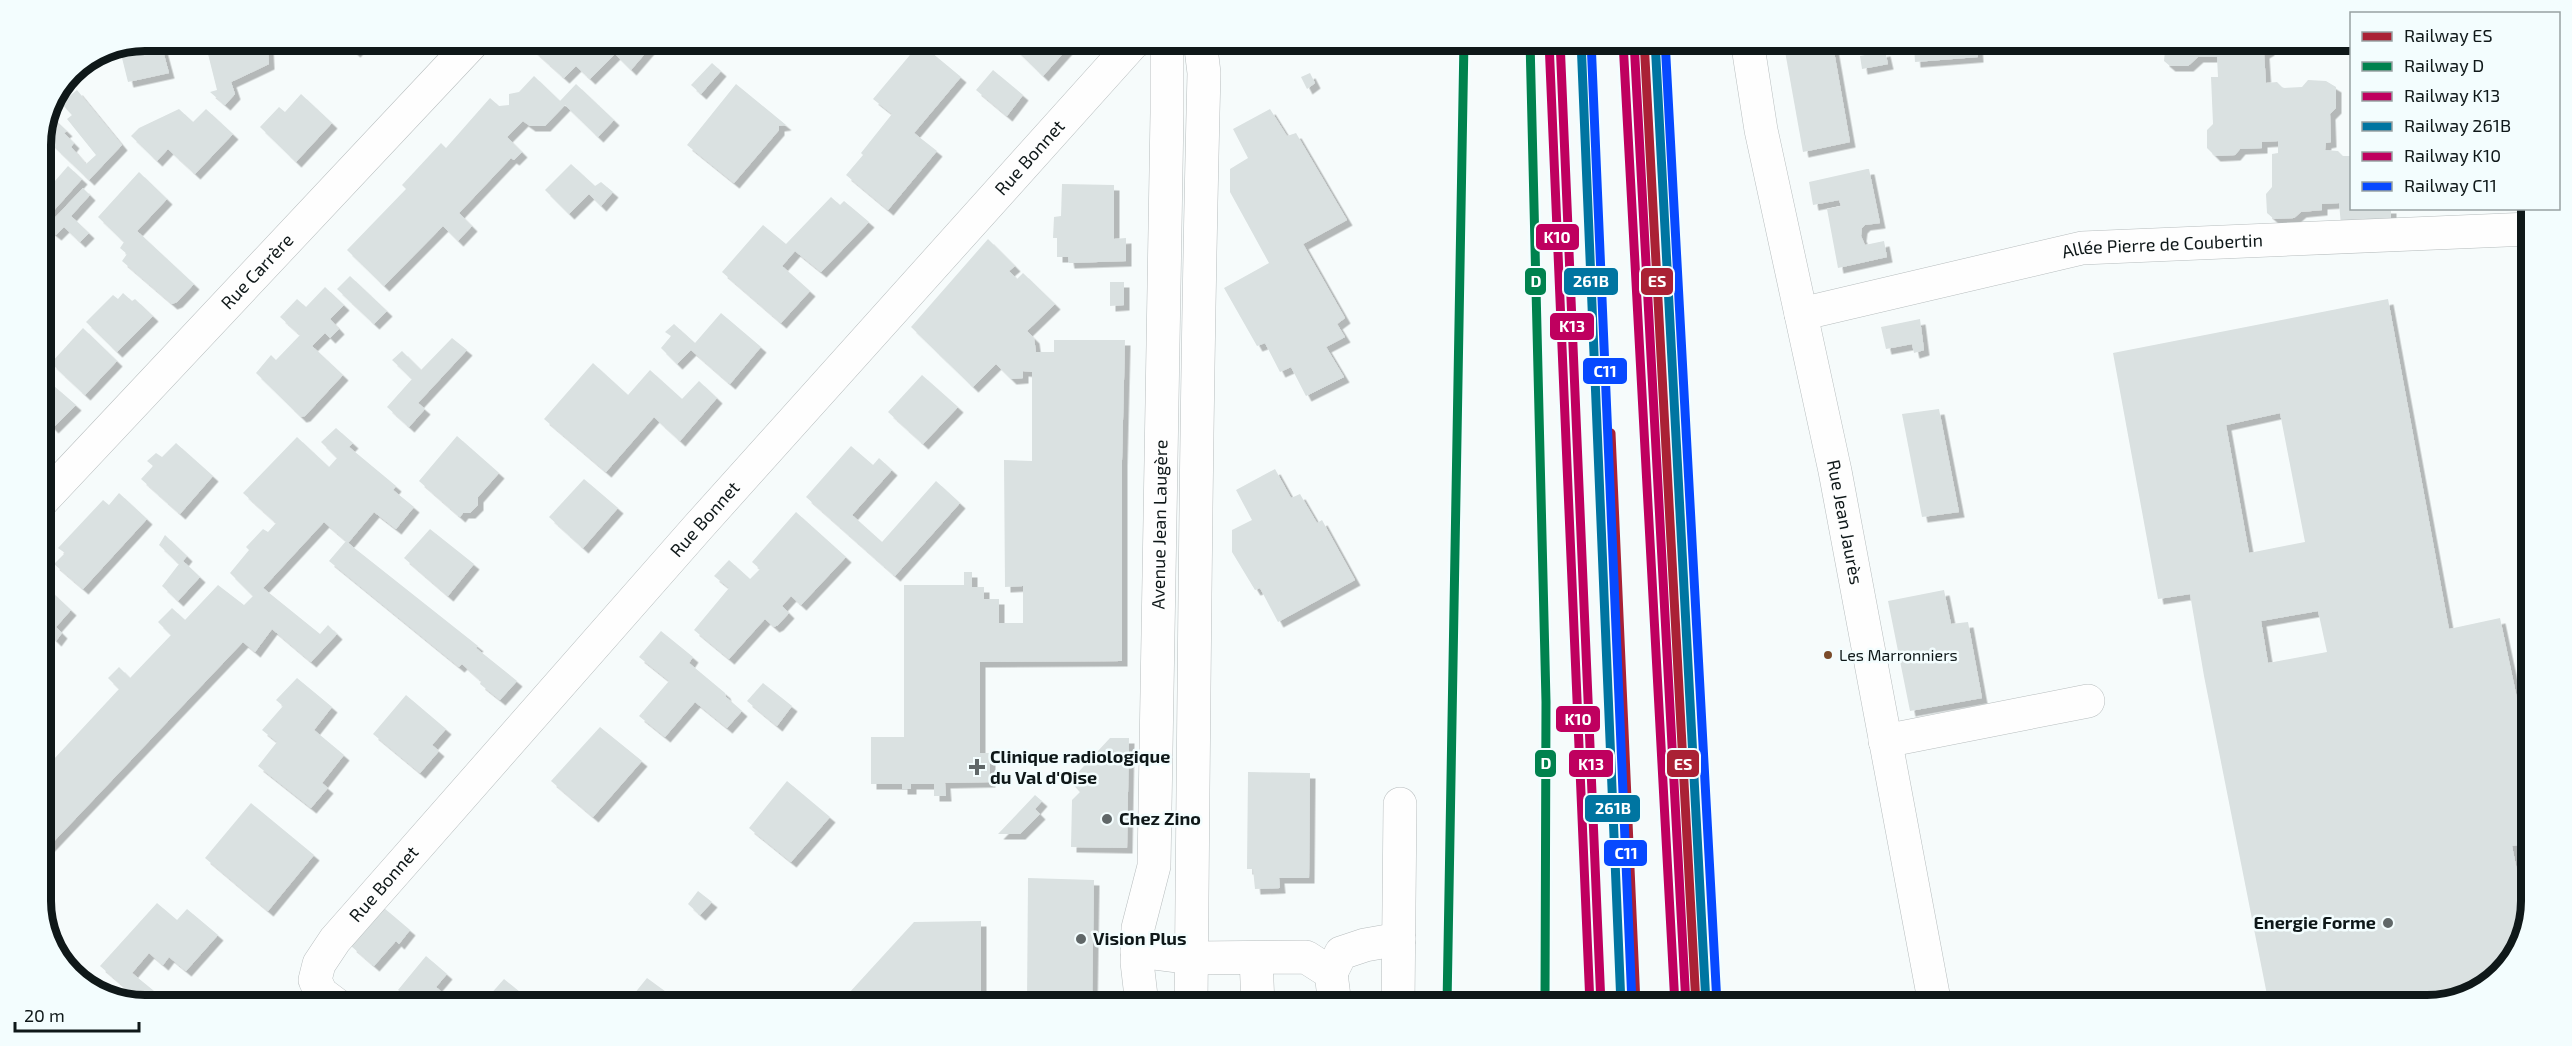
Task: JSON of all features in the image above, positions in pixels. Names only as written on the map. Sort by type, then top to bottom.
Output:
[{"type":"street","name":"Rue Carrère","points":[[51,491],[465,51]]},
{"type":"street","name":"Rue Bonnet","points":[[319,995],[315,980],[319,964],[336,940],[699,526],[1126,51]]},
{"type":"street","name":"Avenue Jean Laugère","points":[[1141,995],[1137,951],[1138,928],[1154,866],[1167,51]]},
{"type":"street","name":"Avenue Jean Laugère","points":[[1191,995],[1196,448],[1204,73],[1201,51]]},
{"type":"street","name":"Rue Jean Jaurès","points":[[1749,51],[1761,130],[1835,471],[1933,995]]},
{"type":"street","name":"Allée Pierre de Coubertin","points":[[1801,314],[2082,248],[2521,229]]},
{"type":"street","points":[[1885,741],[2088,701]]},
{"type":"street","points":[[1398,995],[1400,804]]},
{"type":"street","points":[[1334,995],[1331,974],[1341,953],[1365,945],[1399,939]]},
{"type":"street","points":[[1137,951],[1192,958],[1306,957],[1331,974]]},
{"type":"street","points":[[1256,958],[1258,995]]},
{"type":"building","points":[[163,51],[169,73],[128,82],[121,55]]},
{"type":"building","points":[[207,51],[268,51],[269,64],[231,82],[235,94],[225,105],[210,92],[217,90]]},
{"type":"building","points":[[534,51],[647,51],[631,70],[615,54],[590,79],[576,66],[564,78]]},
{"type":"building","points":[[913,51],[930,51],[961,77],[914,133],[937,151],[888,210],[846,175],[892,114],[873,99]]},
{"type":"building","points":[[1017,51],[1065,51],[1043,76]]},
{"type":"building","points":[[1785,51],[1834,51],[1850,142],[1803,152]]},
{"type":"building","points":[[1885,51],[1888,64],[1862,69],[1860,56]]},
{"type":"building","points":[[1914,51],[1978,51],[1978,57],[1915,62]]},
{"type":"building","points":[[2165,51],[2267,51],[2264,53],[2266,83],[2277,82],[2283,88],[2302,87],[2308,80],[2326,81],[2336,87],[2336,108],[2330,114],[2331,142],[2326,143],[2325,150],[2338,151],[2343,156],[2350,156],[2350,210],[2391,210],[2391,222],[2341,225],[2339,203],[2322,204],[2322,210],[2301,212],[2294,218],[2274,219],[2267,213],[2266,194],[2272,187],[2272,154],[2278,153],[2278,141],[2262,142],[2262,148],[2240,149],[2235,155],[2215,156],[2207,148],[2207,130],[2213,124],[2211,77],[2218,77],[2217,57],[2198,57],[2188,66],[2170,66],[2164,61]]},
{"type":"building","points":[[712,63],[721,71],[701,94],[691,85]]},
{"type":"building","points":[[993,70],[1023,95],[1007,116],[976,90]]},
{"type":"building","points":[[1310,73],[1315,83],[1307,89],[1301,77]]},
{"type":"building","points":[[534,76],[560,101],[576,84],[614,120],[598,137],[565,105],[545,126],[530,126],[523,121],[507,137],[522,152],[514,160],[511,158],[459,213],[472,226],[458,241],[443,226],[384,286],[347,250],[406,189],[402,185],[441,143],[446,148],[490,98],[499,106],[509,105],[509,94],[519,92]]},
{"type":"building","points":[[736,84],[786,125],[779,126],[779,130],[734,183],[687,145]]},
{"type":"building","points":[[77,90],[122,145],[89,180],[51,144],[55,120],[67,131],[64,133],[74,143],[71,147],[86,164],[96,155],[67,119],[72,115],[62,102]]},
{"type":"building","points":[[301,94],[332,123],[296,162],[260,127],[279,107],[285,112]]},
{"type":"building","points":[[179,109],[193,122],[206,109],[233,134],[195,174],[168,149],[157,161],[131,136],[139,128]]},
{"type":"building","points":[[1270,109],[1287,136],[1296,133],[1347,220],[1303,244],[1345,318],[1337,324],[1345,337],[1326,347],[1344,377],[1306,396],[1291,367],[1280,372],[1265,343],[1257,346],[1224,288],[1269,263],[1230,192],[1230,169],[1248,158],[1233,129]]},
{"type":"building","points":[[571,164],[595,186],[601,182],[613,192],[601,206],[589,194],[569,214],[545,190]]},
{"type":"building","points":[[68,166],[82,179],[51,214],[51,186]]},
{"type":"building","points":[[1869,169],[1880,223],[1865,225],[1861,236],[1865,245],[1884,241],[1887,257],[1838,268],[1827,209],[1841,206],[1839,200],[1813,205],[1809,182]]},
{"type":"building","points":[[139,172],[167,199],[137,231],[194,284],[177,302],[172,304],[122,261],[127,254],[120,248],[124,242],[98,217]]},
{"type":"building","points":[[1062,184],[1114,185],[1114,239],[1126,238],[1126,261],[1069,263],[1068,257],[1057,257],[1057,238],[1053,238],[1054,217],[1061,216]]},
{"type":"building","points":[[83,188],[90,195],[71,216],[89,233],[80,242],[64,227],[56,235],[51,231],[51,222]]},
{"type":"building","points":[[831,197],[840,205],[844,201],[869,222],[821,272],[795,251],[782,266],[810,291],[781,323],[722,272],[763,225],[786,244]]},
{"type":"building","points":[[988,239],[1015,266],[1009,271],[1017,279],[1023,273],[1055,304],[1027,331],[1034,338],[1036,352],[1054,352],[1054,340],[1125,340],[1122,460],[1122,661],[980,662],[980,753],[990,753],[990,782],[945,783],[946,796],[934,796],[934,784],[911,784],[911,789],[902,789],[902,784],[871,784],[871,737],[904,737],[904,585],[964,585],[964,572],[972,572],[972,587],[984,587],[984,599],[999,599],[999,623],[1023,623],[1023,586],[1005,587],[1004,460],[1032,461],[1032,372],[1023,371],[1023,378],[1011,379],[996,364],[973,387],[911,327]]},
{"type":"building","points":[[350,276],[387,311],[374,324],[337,289]]},
{"type":"building","points":[[1110,282],[1124,282],[1124,305],[1110,306]]},
{"type":"building","points":[[325,287],[344,305],[330,319],[339,329],[330,338],[325,333],[312,346],[343,375],[305,416],[301,417],[256,373],[271,355],[276,360],[300,335],[280,317],[297,299],[306,307]]},
{"type":"building","points":[[123,293],[132,301],[135,299],[153,316],[117,352],[86,322],[113,295],[118,299]]},
{"type":"building","points":[[2388,299],[2449,629],[2500,618],[2521,717],[2521,845],[2512,846],[2521,890],[2520,913],[2511,942],[2493,967],[2468,985],[2445,993],[2267,995],[2190,594],[2158,599],[2113,353]],"holes":[[[2280,413],[2305,542],[2249,553],[2226,425]],[[2318,611],[2327,652],[2268,663],[2261,621]]]},
{"type":"building","points":[[721,313],[761,347],[730,384],[691,350],[677,364],[661,348],[671,336],[665,332],[674,324],[695,343]]},
{"type":"building","points":[[1920,319],[1924,350],[1914,353],[1912,344],[1886,349],[1881,327]]},
{"type":"building","points":[[83,328],[117,361],[85,395],[51,363]]},
{"type":"building","points":[[452,338],[467,350],[418,403],[425,409],[409,427],[387,407],[412,379],[392,360],[402,351],[421,370]]},
{"type":"building","points":[[593,363],[628,395],[650,370],[682,399],[699,381],[717,398],[680,441],[654,417],[606,472],[544,419]]},
{"type":"building","points":[[922,375],[958,407],[923,444],[888,412]]},
{"type":"building","points":[[54,386],[76,405],[53,428],[51,426],[51,389]]},
{"type":"building","points":[[1939,409],[1959,512],[1922,517],[1902,414]]},
{"type":"building","points":[[336,428],[353,443],[349,447],[396,486],[393,490],[414,507],[396,529],[374,512],[348,543],[478,646],[476,648],[517,681],[500,700],[480,684],[481,681],[462,664],[459,667],[329,561],[346,541],[324,522],[263,588],[320,634],[328,625],[337,634],[311,662],[272,629],[255,652],[243,642],[51,844],[51,762],[119,689],[108,678],[119,667],[130,678],[171,635],[158,622],[172,608],[185,620],[218,585],[244,605],[253,596],[230,573],[249,550],[246,547],[263,529],[268,532],[276,523],[243,493],[297,437],[329,467],[337,458],[321,442]]},
{"type":"building","points":[[457,436],[499,473],[478,497],[478,505],[470,513],[463,513],[460,517],[419,481]]},
{"type":"building","points":[[176,443],[213,476],[180,514],[141,479],[153,466],[147,461],[156,453],[162,457]]},
{"type":"building","points":[[851,446],[873,465],[879,458],[892,470],[852,515],[882,542],[936,481],[960,503],[895,576],[806,497]]},
{"type":"building","points":[[1275,469],[1291,498],[1300,494],[1317,523],[1322,520],[1355,580],[1278,622],[1260,588],[1255,590],[1232,552],[1232,530],[1252,520],[1236,490]]},
{"type":"building","points":[[584,479],[618,508],[583,548],[549,517]]},
{"type":"building","points":[[119,493],[147,519],[83,589],[54,564],[65,553],[58,548],[103,500],[109,505]]},
{"type":"building","points":[[796,512],[846,557],[801,605],[791,596],[782,606],[789,613],[778,625],[774,627],[765,619],[729,659],[694,630],[729,588],[714,576],[729,560],[750,579],[760,569],[752,562]]},
{"type":"building","points":[[430,529],[474,564],[448,596],[404,558]]},
{"type":"building","points":[[165,535],[187,556],[183,561],[200,577],[178,601],[162,586],[179,564],[159,545]]},
{"type":"building","points":[[1944,590],[1951,624],[1968,622],[1982,698],[1910,711],[1888,601]]},
{"type":"building","points":[[51,591],[71,610],[56,627],[62,633],[56,641],[51,636]]},
{"type":"building","points":[[661,631],[693,657],[689,663],[725,693],[726,697],[742,711],[727,728],[695,702],[665,737],[639,716],[669,681],[639,657]]},
{"type":"building","points":[[297,678],[332,707],[314,730],[344,755],[322,783],[328,788],[311,808],[258,766],[277,742],[262,730],[283,706],[276,700]]},
{"type":"building","points":[[763,683],[792,706],[777,726],[747,701]]},
{"type":"building","points":[[406,695],[446,729],[432,745],[439,751],[420,773],[373,734]]},
{"type":"building","points":[[600,727],[642,761],[593,817],[551,781]]},
{"type":"building","points":[[1110,738],[1129,738],[1127,848],[1071,847],[1072,800],[1080,792],[1070,781]]},
{"type":"building","points":[[1248,772],[1310,773],[1309,878],[1279,878],[1280,888],[1255,889],[1253,869],[1247,869]]},
{"type":"building","points":[[787,781],[830,817],[791,862],[749,828]]},
{"type":"building","points":[[1035,795],[1042,801],[1035,809],[1040,814],[1020,834],[998,834]]},
{"type":"building","points":[[251,803],[314,855],[268,911],[205,858]]},
{"type":"building","points":[[1028,878],[1094,880],[1092,995],[1027,995]]},
{"type":"building","points":[[698,891],[712,902],[700,915],[688,904]]},
{"type":"building","points":[[157,903],[177,920],[187,909],[218,935],[186,971],[169,957],[163,965],[149,953],[132,973],[154,991],[150,995],[132,994],[100,966]]},
{"type":"building","points":[[384,908],[410,930],[399,944],[396,941],[374,966],[351,946]]},
{"type":"building","points":[[981,921],[981,995],[847,995],[914,922]]},
{"type":"building","points":[[426,956],[447,974],[436,987],[443,995],[404,995],[398,990]]},
{"type":"building","points":[[647,978],[670,995],[633,995]]},
{"type":"building","points":[[504,979],[524,995],[490,995]]},
{"type":"rail line","name":"D","points":[[1447,995],[1464,51]]},
{"type":"rail line","name":"D","points":[[1530,51],[1546,702],[1545,995]]},
{"type":"rail line","name":"K10","points":[[1549,51],[1590,995]]},
{"type":"rail line","name":"K13","points":[[1560,51],[1601,995]]},
{"type":"rail line","name":"261B","points":[[1581,51],[1621,995]]},
{"type":"rail line","name":"C11","points":[[1591,51],[1632,995]]},
{"type":"rail line","name":"K10","points":[[1624,51],[1674,995]]},
{"type":"rail line","name":"K13","points":[[1635,51],[1685,995]]},
{"type":"rail line","name":"ES","points":[[1645,51],[1695,995]]},
{"type":"rail line","name":"261B","points":[[1656,51],[1706,995]]},
{"type":"rail line","name":"C11","points":[[1666,51],[1717,995]]},
{"type":"rail line","name":"ES","points":[[1611,433],[1636,995]]},
{"type":"place","name":"Les Marronniers","points":[[1828,655]]},
{"type":"place","name":"Clinique radiologique du Val d'Oise","points":[[977,767]]},
{"type":"place","name":"Chez Zino","points":[[1107,819]]},
{"type":"place","name":"Energie Forme","points":[[2388,923]]},
{"type":"place","name":"Vision Plus","points":[[1081,939]]}]
